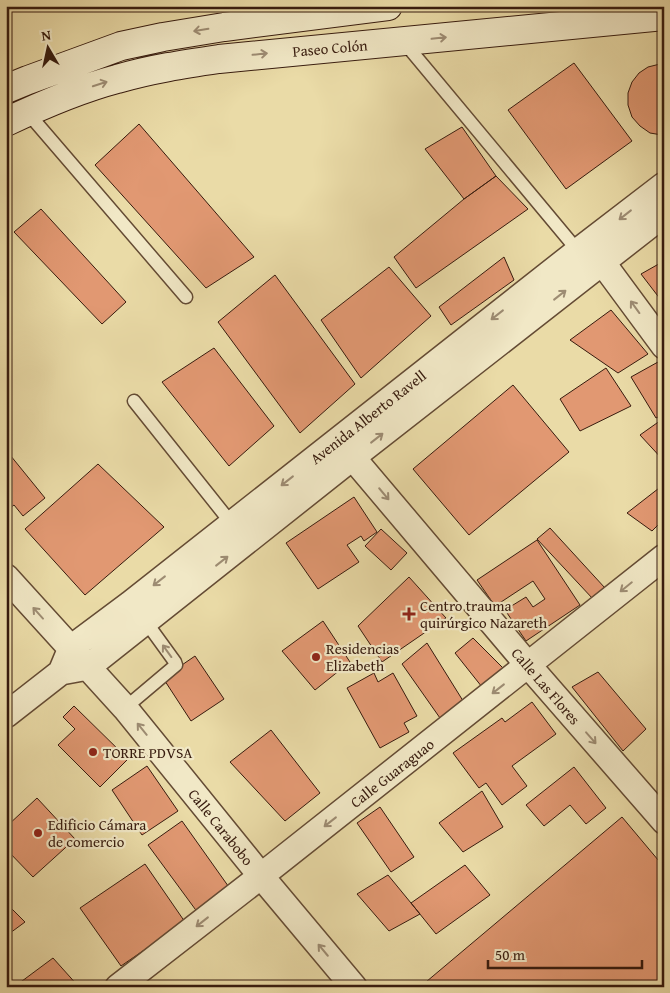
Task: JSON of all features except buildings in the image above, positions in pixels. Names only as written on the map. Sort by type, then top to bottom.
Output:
[{"type":"street","name":"Paseo Colón","points":[[16,117],[69,79],[121,46],[224,27],[388,6]]},
{"type":"street","name":"Paseo Colón","points":[[6,89],[28,80],[118,78],[219,58],[664,16]]},
{"type":"street","name":"Avenida Alberto Ravell","points":[[88,667],[146,622],[578,251],[664,185]]},
{"type":"street","name":"Avenida Alberto Ravell","points":[[71,648],[232,524],[346,449],[602,262],[664,214]]},
{"type":"street","points":[[578,251],[602,262],[664,346]]},
{"type":"street","name":"Calle Las Flores","points":[[346,449],[528,665],[664,821]]},
{"type":"street","name":"Calle Guaraguao","points":[[118,987],[664,557]]},
{"type":"street","name":"Calle Carabobo","points":[[6,577],[125,708],[354,987]]},
{"type":"street","points":[[61,672],[71,648]]},
{"type":"street","points":[[6,715],[61,672],[88,667]]},
{"type":"lane","points":[[403,41],[578,251]]},
{"type":"lane","points":[[16,117],[186,298]]},
{"type":"lane","points":[[134,401],[232,524]]},
{"type":"lane","points":[[125,708],[176,665],[146,622]]},
{"type":"place","name":"Centro trauma quirúrgico Nazareth","points":[[409,614]]},
{"type":"place","name":"Residencias Elizabeth","points":[[316,657]]},
{"type":"place","name":"TORRE PDVSA","points":[[93,752]]},
{"type":"place","name":"Edificio Cámara de comercio","points":[[38,833]]}]
